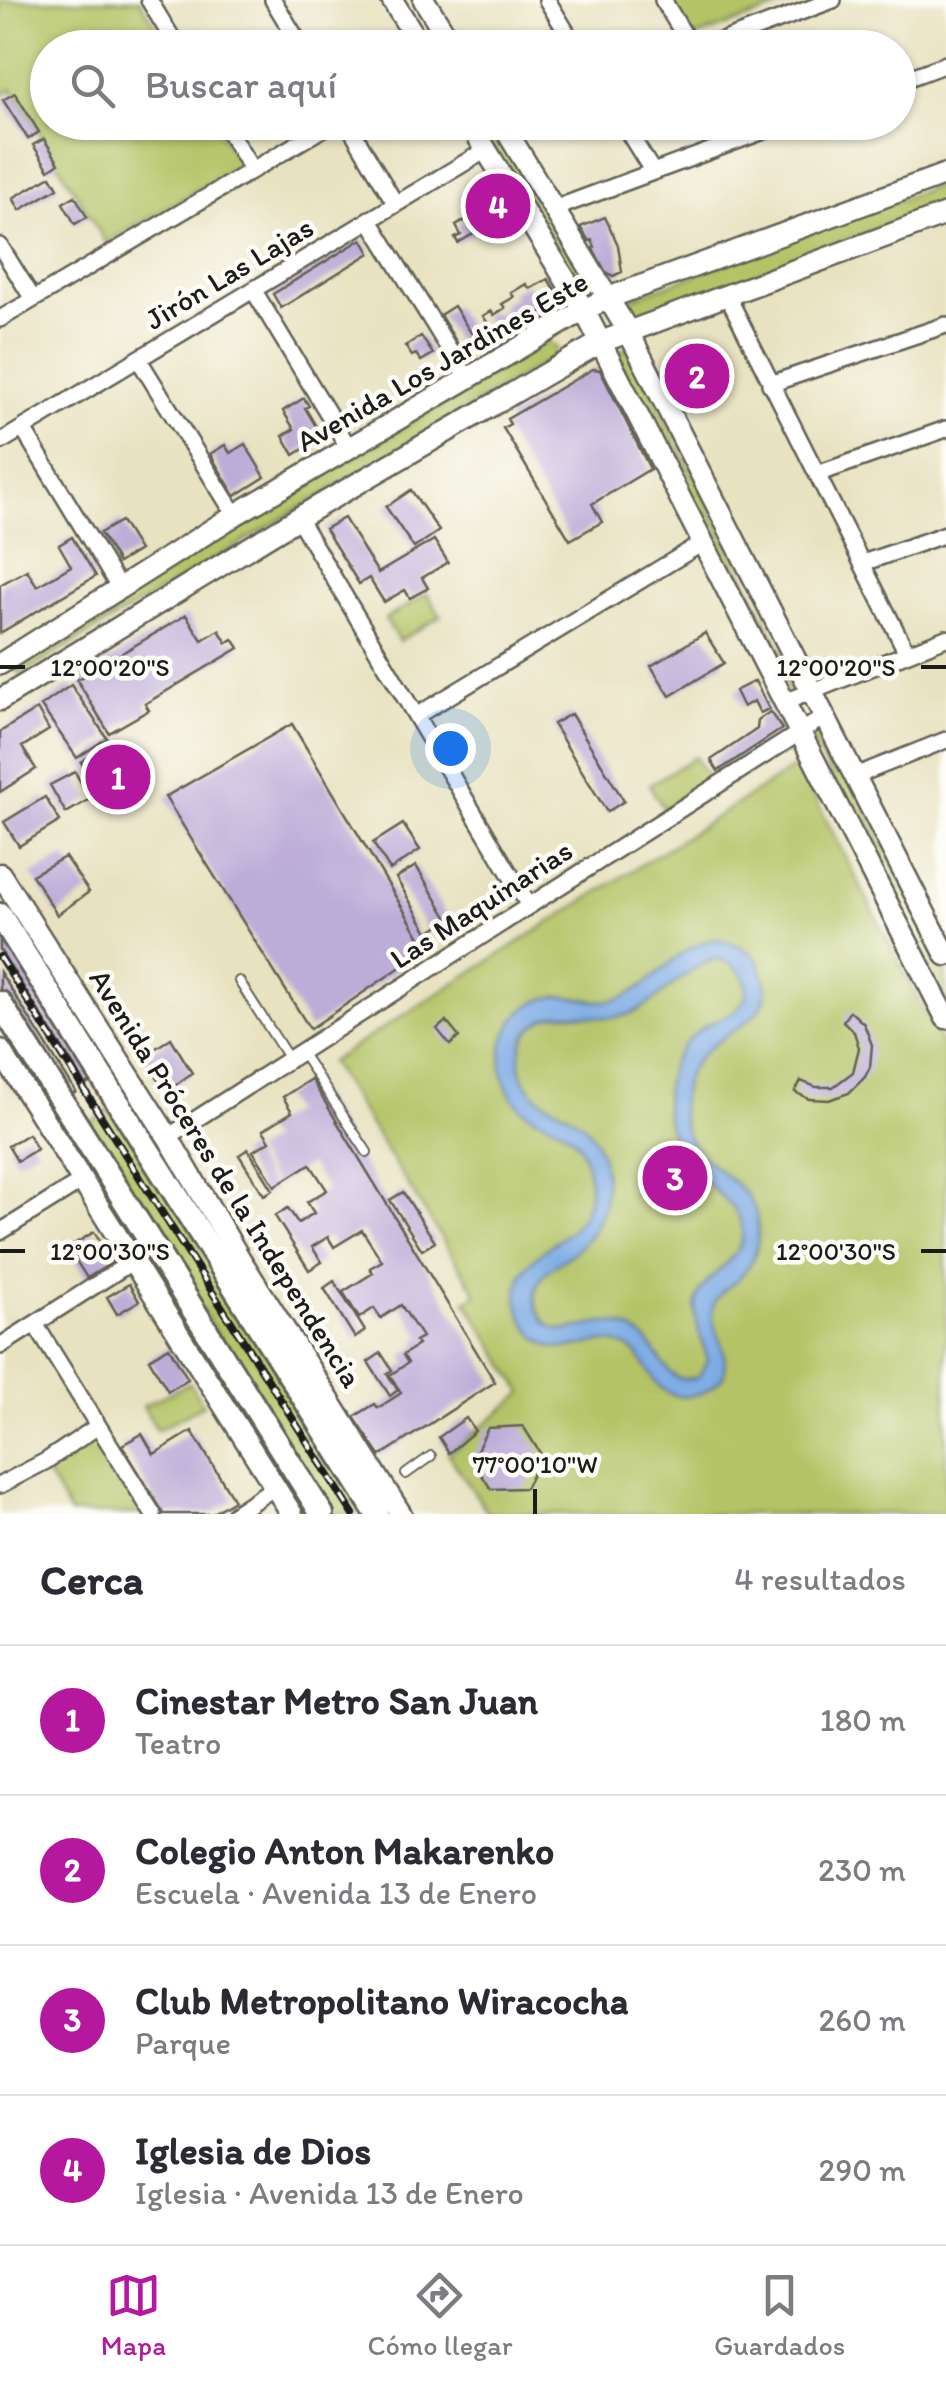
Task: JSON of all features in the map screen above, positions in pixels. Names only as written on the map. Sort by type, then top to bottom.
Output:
[{"type":"main road","points":[[392,0],[411,30]]},
{"type":"main road","points":[[424,0],[443,30]]},
{"type":"main road","points":[[480,140],[601,342],[946,1018]]},
{"type":"main road","points":[[513,140],[628,332],[946,955]]},
{"type":"main road","name":"Avenida Los Jardines Este","points":[[1,661],[235,515],[584,310],[946,174]]},
{"type":"main road","name":"Avenida Los Jardines Este","points":[[0,700],[562,362],[601,342],[946,214]]},
{"type":"main road","points":[[544,335],[562,340],[562,362]]},
{"type":"main road","name":"Avenida Próceres de la Independencia","points":[[0,874],[401,1514]]},
{"type":"main road","name":"Avenida Próceres de la Independencia","points":[[0,914],[377,1514]]},
{"type":"main road","points":[[0,1003],[322,1514]]},
{"type":"main road","points":[[0,1050],[292,1514]]},
{"type":"street","points":[[149,0],[167,30]]},
{"type":"street","points":[[273,0],[291,30]]},
{"type":"street","points":[[547,0],[565,30]]},
{"type":"street","points":[[663,0],[681,30]]},
{"type":"street","points":[[752,30],[833,0]]},
{"type":"street","points":[[916,75],[946,64]]},
{"type":"street","points":[[234,140],[252,170]]},
{"type":"street","points":[[0,319],[303,140]]},
{"type":"street","points":[[358,140],[395,203]]},
{"type":"street","points":[[633,140],[653,172]]},
{"type":"street","points":[[556,208],[740,140]]},
{"type":"street","name":"Jirón Las Lajas","points":[[0,442],[486,150]]},
{"type":"street","points":[[369,219],[466,378]]},
{"type":"street","points":[[0,246],[33,299]]},
{"type":"street","points":[[254,291],[350,448]]},
{"type":"street","points":[[727,295],[906,652]]},
{"type":"street","points":[[770,384],[946,325]]},
{"type":"street","points":[[139,360],[235,515]]},
{"type":"street","points":[[816,474],[946,428]]},
{"type":"street","points":[[23,429],[120,589]]},
{"type":"street","points":[[298,518],[528,906]]},
{"type":"street","points":[[863,563],[946,534]]},
{"type":"street","points":[[416,716],[704,542]]},
{"type":"street","points":[[785,702],[946,638]]},
{"type":"street","points":[[1,661],[19,689]]},
{"type":"street","name":"Las Maquinarias","points":[[168,1137],[824,717]]},
{"type":"street","points":[[855,776],[946,740]]},
{"type":"street","points":[[0,1232],[82,1181]]},
{"type":"street","points":[[0,1346],[132,1261]]},
{"type":"street","points":[[36,1324],[153,1514]]},
{"type":"street","points":[[0,1484],[46,1461],[98,1426]]},
{"type":"street","points":[[234,1514],[275,1486]]},
{"type":"lane","points":[[239,981],[367,1152]]},
{"type":"lane","points":[[406,1474],[432,1456]]},
{"type":"green space","points":[[0,0],[140,0],[159,30],[30,30],[30,117],[13,89],[0,96]]},
{"type":"green space","points":[[670,0],[800,0],[716,30],[688,30]]},
{"type":"green space","points":[[44,140],[225,140],[240,165],[106,243]]},
{"type":"green space","points":[[487,140],[504,140],[598,290],[589,299]]},
{"type":"green space","points":[[946,182],[946,203],[634,320],[631,321],[621,302]]},
{"type":"green space","points":[[545,341],[557,347],[555,356],[20,675],[16,661]]},
{"type":"green space","points":[[629,347],[800,687],[790,694],[615,354]]},
{"type":"green space","points":[[427,594],[441,616],[399,641],[385,619]]},
{"type":"green space","points":[[818,725],[825,728],[946,965],[946,1007],[808,731]]},
{"type":"green space","points":[[695,757],[710,781],[664,809],[649,785]]},
{"type":"green space","points":[[798,765],[946,1053],[946,1514],[489,1514],[448,1454],[523,1393],[466,1301],[477,1294],[330,1062]]},
{"type":"green space","points":[[115,1106],[369,1514],[330,1514],[86,1125]]},
{"type":"green space","points":[[190,1383],[203,1405],[157,1430],[143,1406]]},
{"type":"green space","points":[[96,1435],[146,1514],[70,1514],[43,1468]]},
{"type":"water","points":[[718,939],[749,951],[761,967],[766,988],[762,1004],[752,1017],[705,1052],[691,1068],[683,1089],[681,1114],[697,1149],[749,1199],[756,1214],[758,1234],[756,1251],[748,1267],[720,1294],[712,1312],[724,1355],[723,1377],[697,1394],[678,1396],[660,1387],[638,1355],[623,1345],[610,1342],[549,1346],[538,1339],[525,1321],[518,1299],[523,1272],[533,1259],[573,1228],[583,1214],[589,1197],[588,1173],[582,1151],[569,1134],[528,1113],[512,1097],[503,1076],[502,1053],[511,1025],[534,1003],[555,997],[598,1001],[629,995],[703,942]],"holes":[[[724,961],[743,977],[747,991],[744,999],[733,1012],[686,1042],[672,1064],[666,1089],[667,1121],[678,1149],[734,1210],[742,1233],[734,1255],[700,1292],[696,1318],[707,1361],[699,1376],[688,1379],[673,1374],[644,1338],[628,1328],[600,1323],[560,1330],[552,1327],[537,1307],[536,1292],[541,1278],[587,1239],[598,1220],[605,1176],[590,1132],[577,1119],[531,1090],[521,1069],[520,1054],[529,1032],[547,1018],[561,1014],[608,1018],[627,1015],[704,963]]]},
{"type":"building","points":[[15,93],[30,117],[30,138],[28,139],[3,100]]},
{"type":"building","points":[[45,140],[59,163],[49,170],[33,145]]},
{"type":"building","points":[[51,176],[58,188],[20,210],[13,198]]},
{"type":"building","points":[[486,187],[495,202],[501,199],[509,212],[458,243],[455,238],[461,235],[456,226],[477,213],[468,198]]},
{"type":"building","points":[[75,196],[87,217],[75,224],[63,203]]},
{"type":"building","points":[[605,217],[618,245],[622,272],[613,276],[605,271],[592,240],[580,227]]},
{"type":"building","points":[[362,239],[370,253],[281,308],[273,294]]},
{"type":"building","points":[[548,279],[559,296],[558,302],[471,354],[463,353],[440,315],[454,306],[471,333],[487,322],[483,316],[505,308],[502,304],[514,297],[511,293],[526,284],[530,289]]},
{"type":"building","points":[[421,336],[433,354],[421,361],[405,346]]},
{"type":"building","points":[[593,369],[600,370],[650,469],[592,504],[602,522],[570,540],[503,428],[510,424],[507,419]]},
{"type":"building","points":[[304,398],[309,406],[305,408],[320,433],[318,440],[294,455],[283,436],[294,429],[283,411]]},
{"type":"building","points":[[245,444],[265,477],[235,496],[210,454],[225,445],[230,453]]},
{"type":"building","points":[[411,490],[439,531],[414,548],[386,507]]},
{"type":"building","points":[[344,518],[378,573],[434,540],[448,562],[422,578],[428,588],[410,598],[405,590],[384,602],[369,578],[359,584],[325,529]]},
{"type":"building","points":[[121,521],[139,550],[118,563],[100,533]]},
{"type":"building","points":[[72,537],[96,576],[0,633],[0,585],[27,570],[37,586],[71,566],[59,545]]},
{"type":"building","points":[[186,615],[202,640],[219,630],[227,643],[233,639],[239,648],[145,704],[149,710],[109,733],[77,680]]},
{"type":"building","points":[[705,633],[724,663],[670,696],[651,666]]},
{"type":"building","points":[[755,681],[769,709],[760,713],[754,701],[743,707],[735,691]]},
{"type":"building","points":[[71,685],[107,738],[77,758],[41,706]]},
{"type":"building","points":[[37,709],[49,730],[22,747],[36,769],[0,792],[0,732]]},
{"type":"building","points":[[770,712],[782,729],[718,771],[711,760],[757,729],[758,720]]},
{"type":"building","points":[[571,714],[624,801],[607,812],[553,724]]},
{"type":"building","points":[[292,724],[427,949],[310,1029],[165,797]]},
{"type":"building","points":[[116,738],[139,772],[139,782],[108,802],[81,762]]},
{"type":"building","points":[[75,772],[90,799],[66,813],[50,785]]},
{"type":"building","points":[[45,797],[60,821],[19,846],[4,822]]},
{"type":"building","points":[[403,824],[420,850],[390,870],[373,843]]},
{"type":"building","points":[[65,857],[89,892],[57,915],[32,875]]},
{"type":"building","points":[[416,866],[449,920],[428,932],[396,878]]},
{"type":"building","points":[[0,932],[94,1080],[86,1085],[0,950]]},
{"type":"building","points":[[0,972],[76,1092],[68,1097],[0,991]]},
{"type":"building","points":[[850,1011],[864,1024],[872,1045],[865,1077],[849,1093],[829,1100],[809,1099],[795,1092],[801,1081],[816,1087],[833,1087],[853,1072],[859,1048],[854,1032],[843,1021]]},
{"type":"building","points":[[446,1021],[459,1037],[450,1045],[437,1029]]},
{"type":"building","points":[[171,1038],[192,1073],[166,1092],[144,1056]]},
{"type":"building","points":[[311,1079],[495,1382],[380,1456],[354,1417],[401,1393],[390,1375],[408,1363],[403,1355],[418,1345],[415,1341],[422,1337],[401,1305],[381,1318],[374,1308],[359,1318],[343,1292],[373,1273],[370,1268],[382,1261],[362,1230],[334,1247],[328,1237],[312,1247],[322,1262],[309,1270],[275,1216],[288,1208],[298,1223],[314,1213],[307,1202],[327,1190],[310,1164],[275,1186],[253,1151],[270,1141],[263,1130],[292,1112],[283,1097]]},
{"type":"building","points":[[28,1134],[37,1149],[17,1161],[8,1146]]},
{"type":"building","points":[[248,1149],[273,1190],[264,1195],[239,1155]]},
{"type":"building","points":[[403,1192],[435,1242],[422,1250],[390,1200]]},
{"type":"building","points":[[94,1232],[113,1262],[87,1278],[68,1248]]},
{"type":"building","points":[[334,1281],[365,1331],[355,1338],[324,1288]]},
{"type":"building","points":[[129,1284],[139,1301],[117,1314],[107,1297]]},
{"type":"building","points":[[169,1347],[188,1379],[168,1391],[149,1359]]},
{"type":"building","points":[[381,1353],[392,1370],[387,1374],[398,1390],[390,1396],[368,1362]]},
{"type":"building","points":[[466,1418],[475,1431],[449,1453],[439,1437]]},
{"type":"building","points":[[523,1426],[542,1456],[525,1488],[491,1489],[472,1460],[488,1428]]},
{"type":"building","points":[[192,1431],[234,1500],[211,1514],[164,1514],[122,1445],[142,1434],[154,1454]]},
{"type":"railway","points":[[0,957],[353,1514]]},
{"type":"place","name":"Iglesia de Dios","points":[[498,206]]},
{"type":"place","name":"Colegio Anton Makarenko","points":[[697,376]]},
{"type":"place","name":"Cinestar Metro San Juan","points":[[118,777]]},
{"type":"place","name":"Club Metropolitano Wiracocha","points":[[675,1178]]}]
